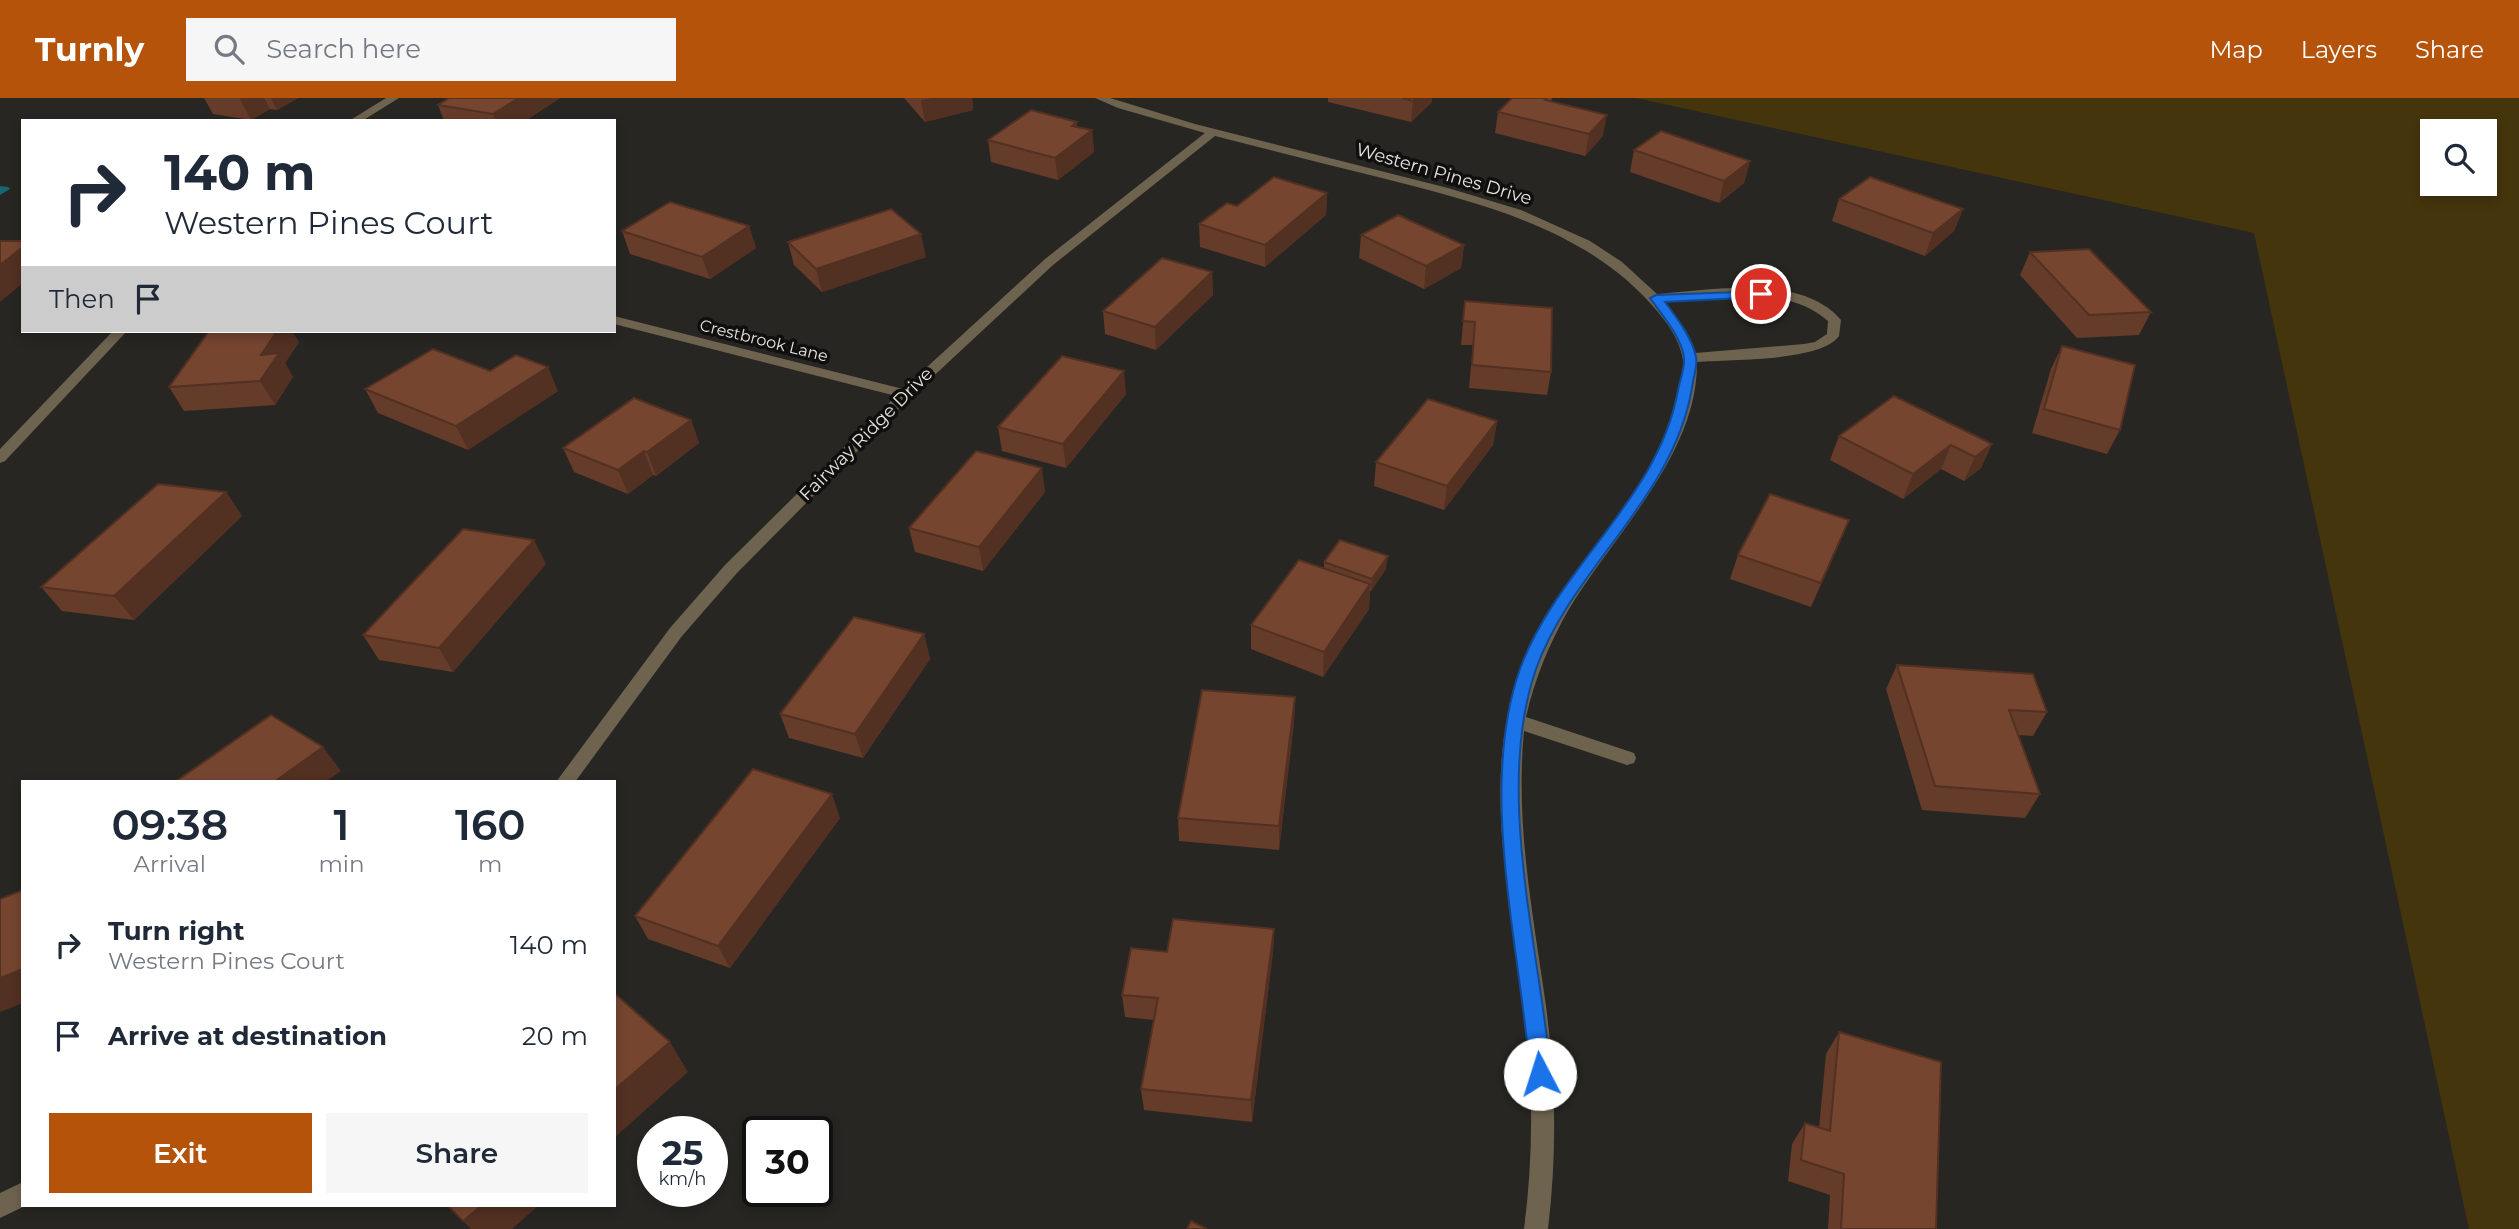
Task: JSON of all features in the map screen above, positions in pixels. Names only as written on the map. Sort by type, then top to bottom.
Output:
[{"type":"street","points":[[357,119],[394,98]]},
{"type":"street","name":"Western Pines Drive","points":[[1100,98],[1213,132],[1450,192],[1534,219],[1601,253],[1656,298],[1676,326],[1690,358]]},
{"type":"street","name":"Fairway Ridge Drive","points":[[566,780],[685,622],[731,569],[906,394],[1049,262],[1213,132]]},
{"type":"street","points":[[1536,1229],[1542,1097],[1535,1008],[1518,908],[1510,814],[1516,721],[1528,670],[1546,629],[1659,466],[1680,419],[1690,358],[1811,348],[1830,340],[1834,333],[1834,320],[1815,303],[1780,294],[1656,298]]},
{"type":"street","name":"Crestbrook Lane","points":[[616,321],[906,394]]},
{"type":"street","points":[[0,458],[118,333]]},
{"type":"street","points":[[1516,721],[1627,758]]},
{"type":"street","points":[[0,1206],[21,1195]]},
{"type":"shaded area","points":[[1636,98],[2519,98],[2519,1229],[2469,1229],[2254,233]]},
{"type":"building","points":[[449,98],[519,98],[493,114],[438,105]]},
{"type":"building","points":[[1512,98],[1547,98],[1545,100],[1607,115],[1589,134],[1498,112]]},
{"type":"building","points":[[1031,110],[1077,122],[1072,126],[1092,130],[1055,158],[988,140]]},
{"type":"building","points":[[1661,131],[1750,161],[1724,181],[1634,150]]},
{"type":"building","points":[[1274,177],[1327,193],[1265,245],[1199,224],[1227,203],[1237,206]]},
{"type":"building","points":[[1870,177],[1963,209],[1933,233],[1839,199]]},
{"type":"building","points":[[670,202],[749,226],[702,257],[622,231]]},
{"type":"building","points":[[891,209],[921,234],[816,269],[788,242]]},
{"type":"building","points":[[1398,215],[1464,245],[1426,266],[1361,235]]},
{"type":"building","points":[[0,241],[21,241],[21,249],[0,265]]},
{"type":"building","points":[[2089,249],[2151,312],[2089,315],[2030,252]]},
{"type":"building","points":[[1162,258],[1212,272],[1155,327],[1103,311]]},
{"type":"building","points":[[1465,301],[1552,308],[1551,372],[1472,365],[1475,322],[1463,321]]},
{"type":"building","points":[[208,333],[276,333],[261,355],[279,353],[260,381],[169,387]]},
{"type":"building","points":[[2062,346],[2135,365],[2120,430],[2044,409]]},
{"type":"building","points":[[433,349],[490,371],[516,355],[548,367],[456,426],[365,389]]},
{"type":"building","points":[[1062,356],[1124,371],[1063,444],[998,427]]},
{"type":"building","points":[[1894,396],[1992,444],[1975,457],[1951,445],[1913,474],[1839,436]]},
{"type":"building","points":[[634,398],[691,420],[618,470],[563,448]]},
{"type":"building","points":[[1428,399],[1497,421],[1447,486],[1376,462]]},
{"type":"building","points":[[976,451],[1042,468],[979,547],[909,528]]},
{"type":"building","points":[[158,484],[226,492],[114,596],[41,587]]},
{"type":"building","points":[[1770,494],[1849,520],[1821,583],[1738,555]]},
{"type":"building","points":[[463,529],[534,540],[439,648],[363,635]]},
{"type":"building","points":[[1340,540],[1388,556],[1372,579],[1324,562]]},
{"type":"building","points":[[1299,560],[1370,584],[1324,652],[1251,625]]},
{"type":"building","points":[[854,617],[924,634],[855,734],[780,714]]},
{"type":"building","points":[[1897,665],[2033,674],[2047,712],[2009,710],[2040,794],[1935,786]]},
{"type":"building","points":[[1202,690],[1295,697],[1279,826],[1178,818]]},
{"type":"building","points":[[271,715],[323,747],[277,780],[178,780]]},
{"type":"building","points":[[753,769],[832,794],[718,946],[635,916]]},
{"type":"building","points":[[21,891],[21,970],[0,978],[0,899]]},
{"type":"building","points":[[1173,919],[1274,929],[1251,1100],[1141,1089],[1158,998],[1122,995],[1131,948],[1167,952]]},
{"type":"building","points":[[616,995],[670,1042],[616,1088]]},
{"type":"building","points":[[1839,1032],[1941,1062],[1936,1229],[1841,1229],[1844,1174],[1801,1160],[1805,1123],[1830,1131]]},
{"type":"building","points":[[449,1207],[480,1207],[463,1221]]},
{"type":"building","points":[[1191,1221],[1207,1229],[1187,1229]]},
{"type":"waterway","points":[[0,191],[4,189]]},
{"type":"route","points":[[1540,1074],[1535,1008],[1518,908],[1510,814],[1516,721],[1528,670],[1546,629],[1659,466],[1680,419],[1690,358],[1676,326],[1656,298],[1761,294]]}]
